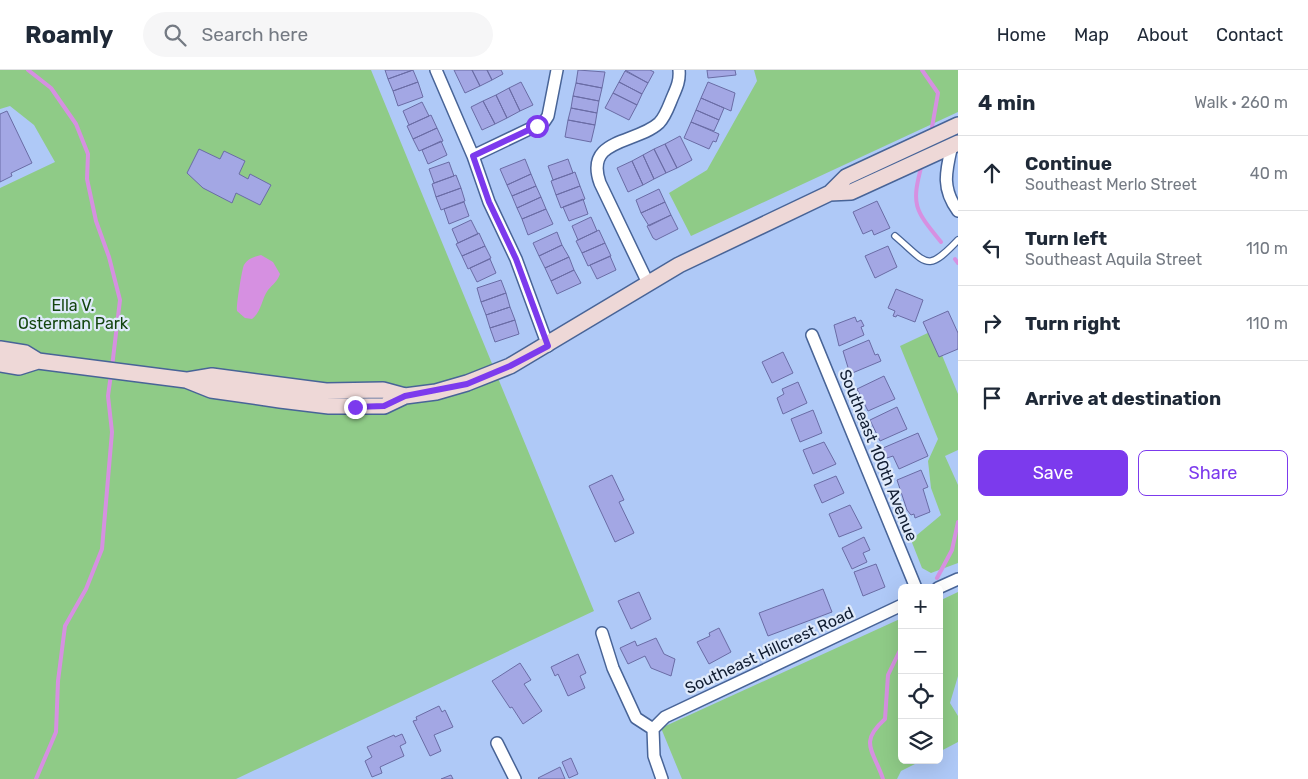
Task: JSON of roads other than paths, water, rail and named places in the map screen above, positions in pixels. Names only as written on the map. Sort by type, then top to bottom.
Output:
[{"type":"street","points":[[436,70],[473,156],[489,202],[516,259],[548,346]]},
{"type":"street","points":[[473,156],[544,122],[548,116],[557,70]]},
{"type":"street","points":[[648,284],[600,183],[597,166],[598,159],[608,148],[659,123],[668,108],[679,80],[679,70]]},
{"type":"street","points":[[0,364],[19,367],[38,361],[186,380],[211,390],[329,406],[384,406],[405,396],[467,384],[510,366],[548,346],[648,284],[709,250],[830,193],[846,177],[954,127]]},
{"type":"street","points":[[830,193],[851,192],[950,146]]},
{"type":"street","points":[[950,146],[945,175],[948,192],[958,211]]},
{"type":"street","name":"Southeast 100th Avenue","points":[[812,335],[914,584]]},
{"type":"street","points":[[0,349],[25,352],[38,361]]},
{"type":"street","points":[[943,586],[958,578]]},
{"type":"street","name":"Southeast Hillcrest Road","points":[[653,729],[665,717],[898,607]]},
{"type":"street","points":[[602,633],[613,668],[636,718],[653,729],[654,756],[659,778]]},
{"type":"street","points":[[497,742],[515,779]]},
{"type":"lane","points":[[895,236],[924,261],[934,262],[942,258],[958,240]]},
{"type":"waterway","points":[[28,70],[51,88],[76,124],[88,154],[87,179],[96,221],[109,257],[120,300],[112,367]]},
{"type":"waterway","points":[[922,70],[938,93],[931,133]]},
{"type":"waterway","points":[[922,164],[917,189],[917,206],[925,222],[941,242]]},
{"type":"waterway","points":[[955,259],[958,263]]},
{"type":"waterway","points":[[36,779],[56,732],[58,681],[65,626],[86,589],[102,549],[112,432],[108,396],[111,374]]},
{"type":"waterway","points":[[937,578],[952,550],[958,522]]},
{"type":"waterway","points":[[883,779],[870,741],[877,727],[885,719],[888,675],[898,654]]},
{"type":"park label","name":"Ella V. Osterman Park","points":[[73,314]]}]
